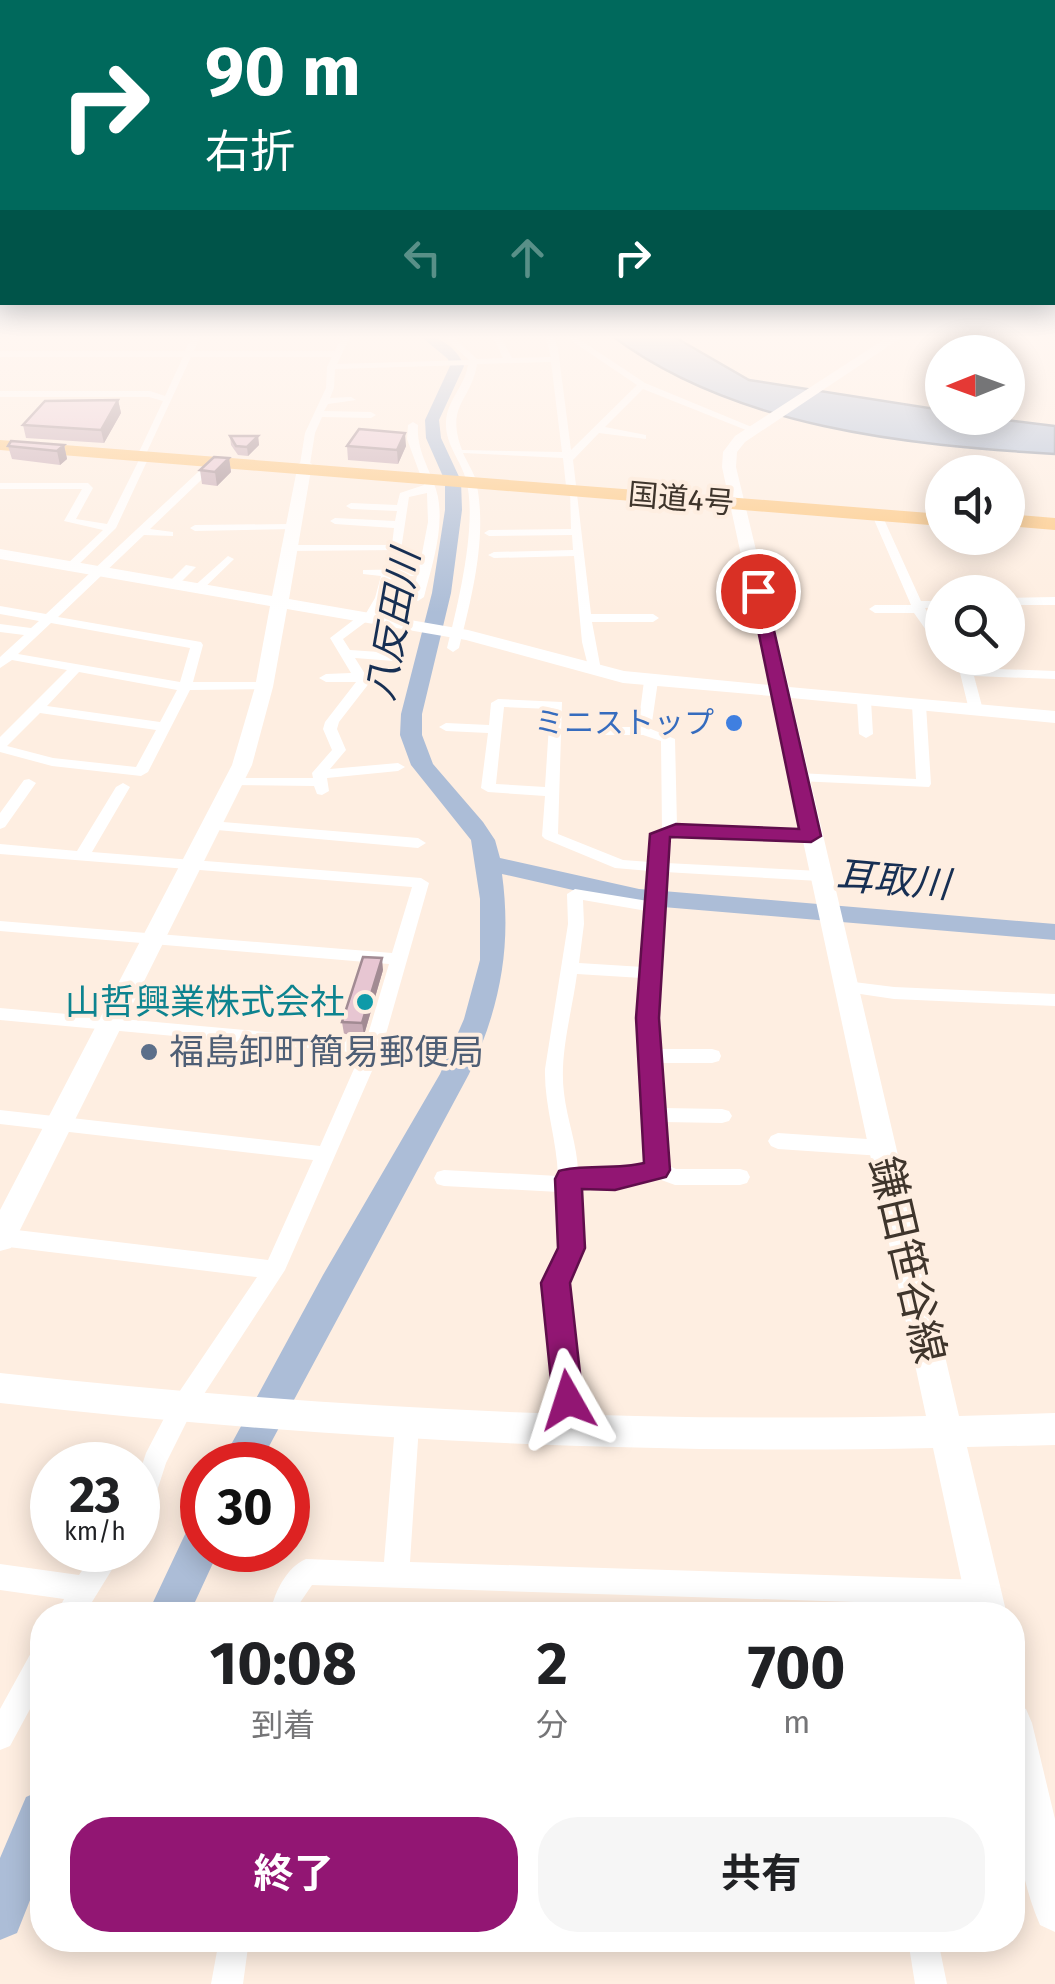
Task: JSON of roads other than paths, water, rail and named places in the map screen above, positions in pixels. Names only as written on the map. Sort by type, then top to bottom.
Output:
[{"type":"highway","name":"国道4号","points":[[2,446],[925,516]]},
{"type":"highway","name":"国道4号","points":[[144,454],[304,467]]},
{"type":"highway","name":"国道4号","points":[[740,502],[925,516]]},
{"type":"highway","points":[[1025,523],[1055,526]]},
{"type":"street","points":[[69,568],[111,528],[156,428]]},
{"type":"street","points":[[274,1270],[0,1238],[234,782],[254,733],[313,428]]},
{"type":"street","points":[[413,428],[412,439],[434,498],[418,597]]},
{"type":"street","points":[[451,428],[450,438],[468,480],[473,520],[454,638]]},
{"type":"street","points":[[563,428],[595,670]]},
{"type":"street","points":[[466,451],[567,457],[600,428]]},
{"type":"street","points":[[740,502],[728,452],[755,429],[751,428]]},
{"type":"street","points":[[598,430],[623,430],[643,437]]},
{"type":"street","points":[[5,660],[215,462]]},
{"type":"street","points":[[195,528],[397,548],[408,492],[423,492],[428,478]]},
{"type":"street","points":[[0,486],[84,485],[88,488],[69,520],[111,528]]},
{"type":"street","name":"鎌田笹谷線","points":[[740,502],[828,915],[986,1602]]},
{"type":"street","points":[[351,506],[402,508]]},
{"type":"street","points":[[877,515],[925,618]]},
{"type":"street","points":[[335,521],[400,525]]},
{"type":"street","points":[[142,531],[169,534]]},
{"type":"street","points":[[490,533],[577,532]]},
{"type":"street","points":[[494,555],[578,553]]},
{"type":"street","points":[[0,554],[410,625],[651,681],[1055,717]]},
{"type":"street","points":[[196,590],[228,559]]},
{"type":"street","points":[[170,586],[190,567]]},
{"type":"street","points":[[368,572],[424,573]]},
{"type":"street","points":[[320,783],[339,750],[330,730],[332,722],[362,682],[336,638],[366,618],[380,598],[387,573]]},
{"type":"street","points":[[1025,602],[1055,601]]},
{"type":"street","points":[[874,609],[925,606]]},
{"type":"street","points":[[0,610],[197,645],[185,687],[141,772],[52,762],[0,747],[76,668]]},
{"type":"street","points":[[586,618],[653,618]]},
{"type":"street","points":[[0,628],[34,632]]},
{"type":"street","points":[[348,654],[394,657]]},
{"type":"street","points":[[5,660],[185,687],[264,686]]},
{"type":"street","points":[[1025,670],[1054,670]]},
{"type":"street","points":[[967,675],[976,710]]},
{"type":"street","points":[[326,678],[360,676]]},
{"type":"street","points":[[644,730],[651,681]]},
{"type":"street","points":[[864,701],[866,734]]},
{"type":"street","points":[[552,792],[488,788],[498,702],[557,705],[550,836],[608,862],[820,876]]},
{"type":"street","points":[[798,777],[924,784],[919,705]]},
{"type":"street","points":[[36,708],[165,728]]},
{"type":"street","points":[[446,727],[495,729]]},
{"type":"street","points":[[606,731],[644,730],[668,738],[670,831]]},
{"type":"street","points":[[234,782],[320,783],[398,767]]},
{"type":"street","points":[[0,824],[29,782]]},
{"type":"street","points":[[82,856],[123,788]]},
{"type":"street","points":[[211,826],[418,843]]},
{"type":"street","points":[[657,1170],[649,1056],[650,973],[660,834],[670,831],[811,836]]},
{"type":"street","points":[[0,849],[420,884],[373,1048],[274,1270],[181,1409],[160,1449]]},
{"type":"street","points":[[570,1430],[556,1283],[572,1248],[568,1182],[554,1081],[576,924],[576,894],[654,901]]},
{"type":"street","points":[[0,926],[397,959]]},
{"type":"street","points":[[570,968],[650,973]]},
{"type":"street","points":[[846,987],[894,993],[1055,1000]]},
{"type":"street","points":[[0,1014],[373,1048]]},
{"type":"street","points":[[649,1056],[712,1056]]},
{"type":"street","points":[[653,1116],[722,1116]]},
{"type":"street","points":[[0,1117],[325,1154]]},
{"type":"street","points":[[778,1140],[882,1148]]},
{"type":"street","points":[[444,1178],[568,1182],[615,1180],[657,1170],[674,1177],[740,1177]]},
{"type":"street","points":[[0,1388],[181,1409],[407,1424],[667,1434],[1055,1430]]},
{"type":"street","points":[[396,1574],[407,1424]]},
{"type":"street","points":[[76,1602],[96,1572]]},
{"type":"street","points":[[285,1602],[306,1572],[868,1602]]},
{"type":"street","points":[[0,1577],[84,1589]]},
{"type":"street","points":[[0,1736],[30,1682]]},
{"type":"street","points":[[1025,1780],[1055,1910]]},
{"type":"street","points":[[227,1984],[232,1952]]},
{"type":"street","points":[[925,1952],[930,1984]]},
{"type":"water","points":[[832,428],[925,428],[925,435],[1025,435],[1025,428],[1055,428],[1055,454],[940,445]]},
{"type":"waterway","name":"八反田川","points":[[251,1442],[454,1074],[478,1019],[493,960],[493,899],[483,840],[423,765],[411,735],[411,714],[441,593],[454,510],[453,481],[432,428]]},
{"type":"waterway","name":"耳取川","points":[[489,863],[639,897],[1055,932]]},
{"type":"waterway","name":"八反田川","points":[[174,1602],[188,1572]]},
{"type":"waterway","name":"八反田川","points":[[0,1916],[30,1842]]},
{"type":"place","name":"ミニストップ","points":[[734,723]]},
{"type":"place","name":"山哲興業株式会社","points":[[365,1002]]},
{"type":"place","name":"福島卸町簡易郵便局","points":[[149,1052]]}]
